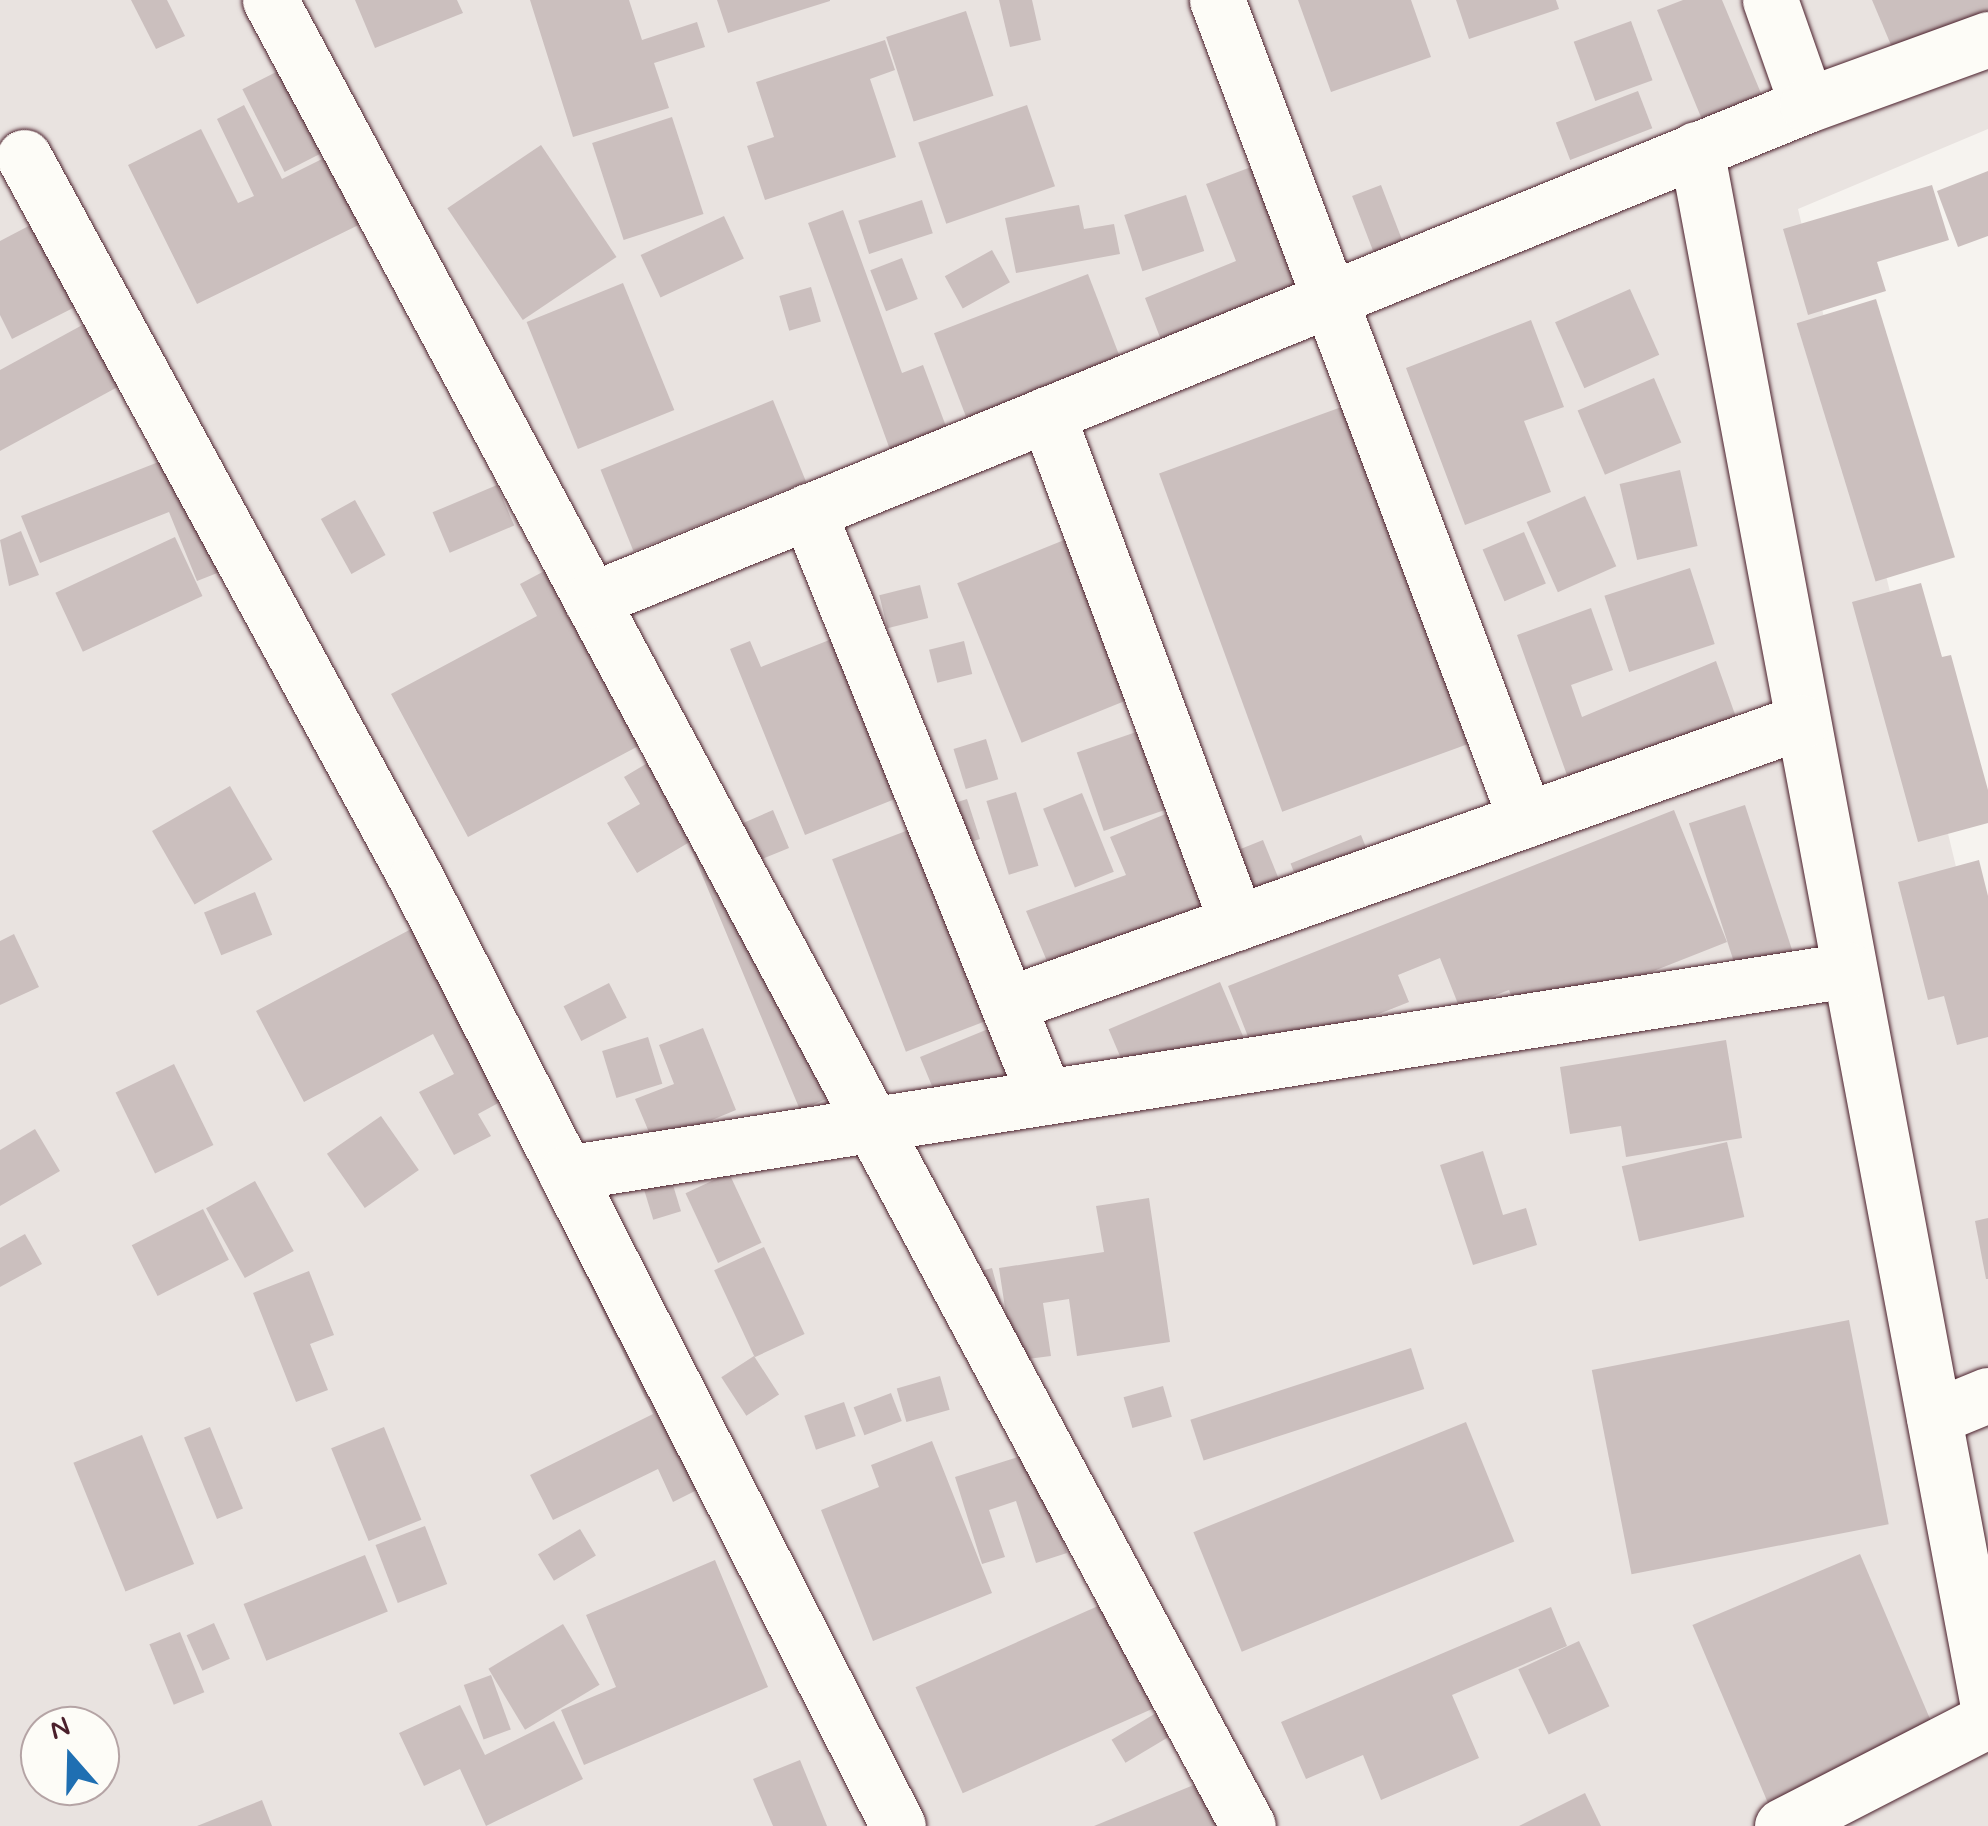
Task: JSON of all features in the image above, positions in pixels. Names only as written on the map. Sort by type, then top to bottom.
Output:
[{"type":"street","points":[[270,0],[1248,1826]]},
{"type":"street","points":[[1217,0],[1526,820]]},
{"type":"street","points":[[1770,0],[1806,104]]},
{"type":"street","points":[[591,600],[1806,104],[1988,39]]},
{"type":"street","points":[[1696,149],[1800,722],[1988,1706]]},
{"type":"street","points":[[24,157],[416,878],[898,1826]]},
{"type":"street","points":[[1047,414],[1237,923]]},
{"type":"street","points":[[808,511],[1045,1097]]},
{"type":"street","points":[[1008,1004],[1800,722]]},
{"type":"street","points":[[566,1173],[1848,970]]},
{"type":"street","points":[[1934,1417],[1988,1396]]},
{"type":"street","points":[[1782,1826],[1988,1720]]},
{"type":"shaded area","points":[[0,0],[1988,0],[1988,129],[1798,209],[1988,1000],[1988,1826],[0,1826]]},
{"type":"building","points":[[131,0],[167,0],[185,36],[156,49]]},
{"type":"building","points":[[355,0],[457,0],[463,13],[375,48]]},
{"type":"building","points":[[530,0],[629,0],[642,40],[697,22],[705,47],[654,63],[669,108],[573,137]]},
{"type":"building","points":[[717,0],[830,0],[830,1],[728,33]]},
{"type":"building","points":[[999,0],[1032,0],[1041,40],[1010,47]]},
{"type":"building","points":[[1298,0],[1411,0],[1431,57],[1331,92]]},
{"type":"building","points":[[1456,0],[1556,0],[1559,9],[1469,39]]},
{"type":"building","points":[[1683,0],[1722,0],[1763,98],[1703,122],[1657,10]]},
{"type":"building","points":[[1872,0],[1988,0],[1988,27],[1899,64]]},
{"type":"building","points":[[966,11],[994,96],[914,122],[886,37]]},
{"type":"building","points":[[1631,21],[1653,80],[1595,101],[1574,42]]},
{"type":"building","points":[[885,40],[895,70],[870,79],[896,157],[765,200],[747,146],[774,137],[756,82]]},
{"type":"building","points":[[286,67],[328,150],[285,172],[242,89]]},
{"type":"building","points":[[1638,91],[1652,128],[1570,160],[1556,123]]},
{"type":"building","points":[[244,105],[282,179],[344,148],[377,216],[197,304],[128,165],[201,129],[238,203],[254,196],[217,119]]},
{"type":"building","points":[[1027,105],[1055,186],[946,224],[918,142]]},
{"type":"building","points":[[672,117],[704,214],[624,240],[592,143]]},
{"type":"building","points":[[541,145],[616,257],[523,320],[447,208]]},
{"type":"building","points":[[1267,161],[1315,279],[1161,340],[1145,298],[1236,261],[1206,184]]},
{"type":"building","points":[[1988,171],[1988,236],[1958,247],[1937,191]]},
{"type":"building","points":[[1381,185],[1405,247],[1376,258],[1352,196]]},
{"type":"building","points":[[1932,185],[1949,240],[1877,262],[1886,291],[1808,315],[1783,229]]},
{"type":"building","points":[[1186,195],[1204,251],[1142,271],[1124,215]]},
{"type":"building","points":[[922,200],[933,233],[869,254],[858,221]]},
{"type":"building","points":[[1079,205],[1084,229],[1114,224],[1120,254],[1016,273],[1005,218]]},
{"type":"building","points":[[63,208],[77,306],[12,339],[0,315],[0,241]]},
{"type":"building","points":[[843,210],[902,373],[923,365],[950,437],[893,458],[808,223]]},
{"type":"building","points":[[724,216],[744,259],[660,297],[641,255]]},
{"type":"building","points":[[992,250],[1010,282],[963,309],[945,276]]},
{"type":"building","points":[[902,258],[918,299],[886,311],[870,270]]},
{"type":"building","points":[[1088,274],[1125,371],[971,430],[934,333]]},
{"type":"building","points":[[623,283],[674,410],[578,449],[527,322]]},
{"type":"building","points":[[811,287],[821,322],[789,331],[779,296]]},
{"type":"building","points":[[1630,289],[1659,355],[1584,388],[1555,322]]},
{"type":"building","points":[[1876,299],[1955,557],[1876,581],[1797,323]]},
{"type":"building","points":[[97,317],[158,365],[0,451],[0,370]]},
{"type":"building","points":[[1531,320],[1564,407],[1524,421],[1551,492],[1465,525],[1406,368]]},
{"type":"building","points":[[1654,378],[1681,442],[1605,475],[1578,410]]},
{"type":"building","points":[[773,400],[806,482],[634,551],[601,470]]},
{"type":"building","points":[[1347,405],[1470,743],[1282,812],[1159,473]]},
{"type":"building","points":[[184,452],[230,568],[197,581],[169,512],[40,563],[21,516]]},
{"type":"building","points":[[1680,470],[1698,546],[1637,560],[1620,484]]},
{"type":"building","points":[[497,485],[514,526],[450,553],[433,512]]},
{"type":"building","points":[[1585,496],[1616,566],[1558,592],[1527,522]]},
{"type":"building","points":[[355,500],[386,555],[351,574],[321,519]]},
{"type":"building","points":[[21,531],[39,575],[9,586],[0,540]]},
{"type":"building","points":[[1524,532],[1546,584],[1504,601],[1483,550]]},
{"type":"building","points":[[1074,536],[1138,695],[1022,743],[957,583]]},
{"type":"building","points":[[175,537],[202,596],[83,652],[55,593]]},
{"type":"building","points":[[565,560],[659,735],[468,837],[391,694],[537,616],[520,584]]},
{"type":"building","points":[[1690,568],[1715,644],[1629,672],[1604,596]]},
{"type":"building","points":[[1921,583],[1942,657],[1951,655],[1988,790],[1988,823],[1918,842],[1852,602]]},
{"type":"building","points":[[920,585],[928,618],[887,628],[879,595]]},
{"type":"building","points":[[1591,608],[1613,670],[1571,685],[1582,717],[1716,661],[1742,734],[1574,795],[1517,635]]},
{"type":"building","points":[[865,626],[930,785],[805,835],[730,649],[750,641],[761,667]]},
{"type":"building","points":[[964,641],[972,674],[937,683],[929,650]]},
{"type":"building","points":[[1142,730],[1169,808],[1104,831],[1077,752]]},
{"type":"building","points":[[986,739],[998,779],[966,789],[953,749]]},
{"type":"building","points":[[676,746],[722,823],[637,873],[607,823],[640,804],[624,777]]},
{"type":"building","points":[[230,786],[272,860],[195,905],[152,831]]},
{"type":"building","points":[[1016,792],[1039,866],[1009,875],[986,801]]},
{"type":"building","points":[[1082,793],[1114,872],[1075,888],[1043,809]]},
{"type":"building","points":[[967,799],[980,839],[950,849],[938,809]]},
{"type":"building","points":[[1745,805],[1794,957],[1738,975],[1689,823]]},
{"type":"building","points":[[1180,808],[1222,910],[1054,978],[1026,911],[1126,875],[1110,837]]},
{"type":"building","points":[[773,810],[789,848],[755,862],[850,1089],[800,1110],[690,846]]},
{"type":"building","points":[[1674,810],[1727,942],[1522,1023],[1509,990],[1460,1009],[1440,958],[1398,975],[1409,1002],[1258,1062],[1228,986]]},
{"type":"building","points":[[932,821],[1006,1013],[906,1052],[832,859]]},
{"type":"building","points":[[1361,835],[1374,867],[1304,896],[1291,863]]},
{"type":"building","points":[[1263,840],[1286,897],[1248,912],[1225,855]]},
{"type":"building","points":[[1979,860],[1988,896],[1988,1037],[1957,1045],[1944,996],[1928,1000],[1898,882]]},
{"type":"building","points":[[255,892],[272,935],[221,955],[204,913]]},
{"type":"building","points":[[451,908],[543,1079],[478,1114],[491,1136],[454,1155],[419,1092],[454,1074],[433,1034],[304,1102],[256,1011]]},
{"type":"building","points":[[14,934],[39,987],[0,1005],[0,941]]},
{"type":"building","points":[[1220,982],[1249,1049],[1137,1096],[1109,1029]]},
{"type":"building","points":[[609,983],[627,1018],[581,1041],[564,1006]]},
{"type":"building","points":[[1032,1011],[1065,1091],[939,1103],[920,1057]]},
{"type":"building","points":[[703,1028],[736,1110],[654,1144],[635,1099],[674,1084],[659,1045]]},
{"type":"building","points":[[648,1037],[662,1084],[616,1098],[602,1051]]},
{"type":"building","points":[[1726,1040],[1742,1138],[1626,1157],[1621,1126],[1570,1134],[1560,1067]]},
{"type":"building","points":[[174,1064],[213,1145],[155,1173],[116,1092]]},
{"type":"building","points":[[381,1116],[419,1170],[365,1208],[327,1154]]},
{"type":"building","points":[[35,1129],[60,1171],[0,1206],[0,1150]]},
{"type":"building","points":[[1727,1142],[1744,1217],[1639,1241],[1622,1166]]},
{"type":"building","points":[[1483,1151],[1503,1215],[1526,1208],[1537,1245],[1473,1265],[1440,1165]]},
{"type":"building","points":[[669,1172],[681,1211],[653,1220],[641,1180]]},
{"type":"building","points":[[729,1173],[762,1243],[718,1263],[685,1193]]},
{"type":"building","points":[[255,1181],[294,1251],[245,1278],[206,1208]]},
{"type":"building","points":[[1149,1198],[1170,1342],[1077,1356],[1069,1299],[1043,1303],[1051,1356],[1013,1361],[999,1268],[1104,1252],[1096,1206]]},
{"type":"building","points":[[203,1209],[229,1260],[158,1296],[132,1245]]},
{"type":"building","points":[[1988,1218],[1988,1279],[1986,1279],[1975,1221]]},
{"type":"building","points":[[560,1223],[731,1473],[673,1502],[658,1469],[553,1520],[530,1475],[653,1414]]},
{"type":"building","points":[[25,1234],[42,1264],[0,1287],[0,1248]]},
{"type":"building","points":[[764,1247],[805,1334],[755,1357],[714,1270]]},
{"type":"building","points":[[992,1268],[1003,1309],[974,1316],[963,1276]]},
{"type":"building","points":[[309,1271],[334,1335],[310,1344],[328,1390],[296,1402],[253,1293]]},
{"type":"building","points":[[1849,1320],[1889,1524],[1632,1574],[1592,1370]]},
{"type":"building","points":[[1411,1348],[1424,1389],[1204,1461],[1190,1420]]},
{"type":"building","points":[[754,1356],[779,1395],[746,1416],[721,1377]]},
{"type":"building","points":[[940,1376],[950,1410],[906,1422],[897,1388]]},
{"type":"building","points":[[1163,1386],[1172,1417],[1132,1428],[1124,1397]]},
{"type":"building","points":[[891,1393],[902,1421],[864,1435],[854,1407]]},
{"type":"building","points":[[844,1402],[856,1436],[816,1450],[804,1416]]},
{"type":"building","points":[[1466,1422],[1514,1542],[1242,1652],[1193,1532]]},
{"type":"building","points":[[210,1427],[243,1509],[217,1519],[184,1437]]},
{"type":"building","points":[[384,1427],[421,1520],[369,1541],[331,1448]]},
{"type":"building","points":[[142,1435],[194,1564],[125,1592],[73,1463]]},
{"type":"building","points":[[932,1441],[992,1593],[873,1641],[821,1510],[879,1487],[871,1465]]},
{"type":"building","points":[[1065,1442],[1046,1489],[1067,1553],[1036,1563],[1016,1501],[989,1510],[1005,1557],[982,1564],[955,1477]]},
{"type":"building","points":[[425,1526],[447,1584],[398,1603],[376,1545]]},
{"type":"building","points":[[580,1529],[596,1556],[554,1581],[538,1554]]},
{"type":"building","points":[[1860,1554],[1944,1753],[1777,1824],[1692,1625]]},
{"type":"building","points":[[365,1555],[388,1612],[266,1661],[244,1604]]},
{"type":"building","points":[[715,1560],[768,1687],[584,1765],[561,1710],[616,1687],[586,1615]]},
{"type":"building","points":[[1143,1586],[1190,1692],[963,1793],[916,1687]]},
{"type":"building","points":[[1551,1607],[1567,1646],[1452,1695],[1479,1758],[1381,1800],[1363,1755],[1306,1779],[1281,1722]]},
{"type":"building","points":[[214,1623],[230,1659],[202,1671],[187,1635]]},
{"type":"building","points":[[563,1624],[600,1685],[525,1730],[488,1669]]},
{"type":"building","points":[[180,1632],[204,1692],[174,1705],[149,1644]]},
{"type":"building","points":[[1579,1641],[1609,1706],[1549,1735],[1518,1669]]},
{"type":"building","points":[[491,1675],[511,1730],[484,1739],[464,1685]]},
{"type":"building","points":[[1181,1698],[1195,1721],[1125,1763],[1112,1740]]},
{"type":"building","points":[[460,1705],[485,1755],[554,1721],[583,1779],[486,1826],[460,1769],[424,1786],[399,1733]]},
{"type":"building","points":[[800,1760],[827,1826],[773,1826],[753,1779]]},
{"type":"building","points":[[1235,1768],[1259,1826],[1094,1826]]},
{"type":"building","points":[[1585,1793],[1601,1826],[1519,1826]]},
{"type":"building","points":[[262,1800],[272,1826],[197,1826]]}]
